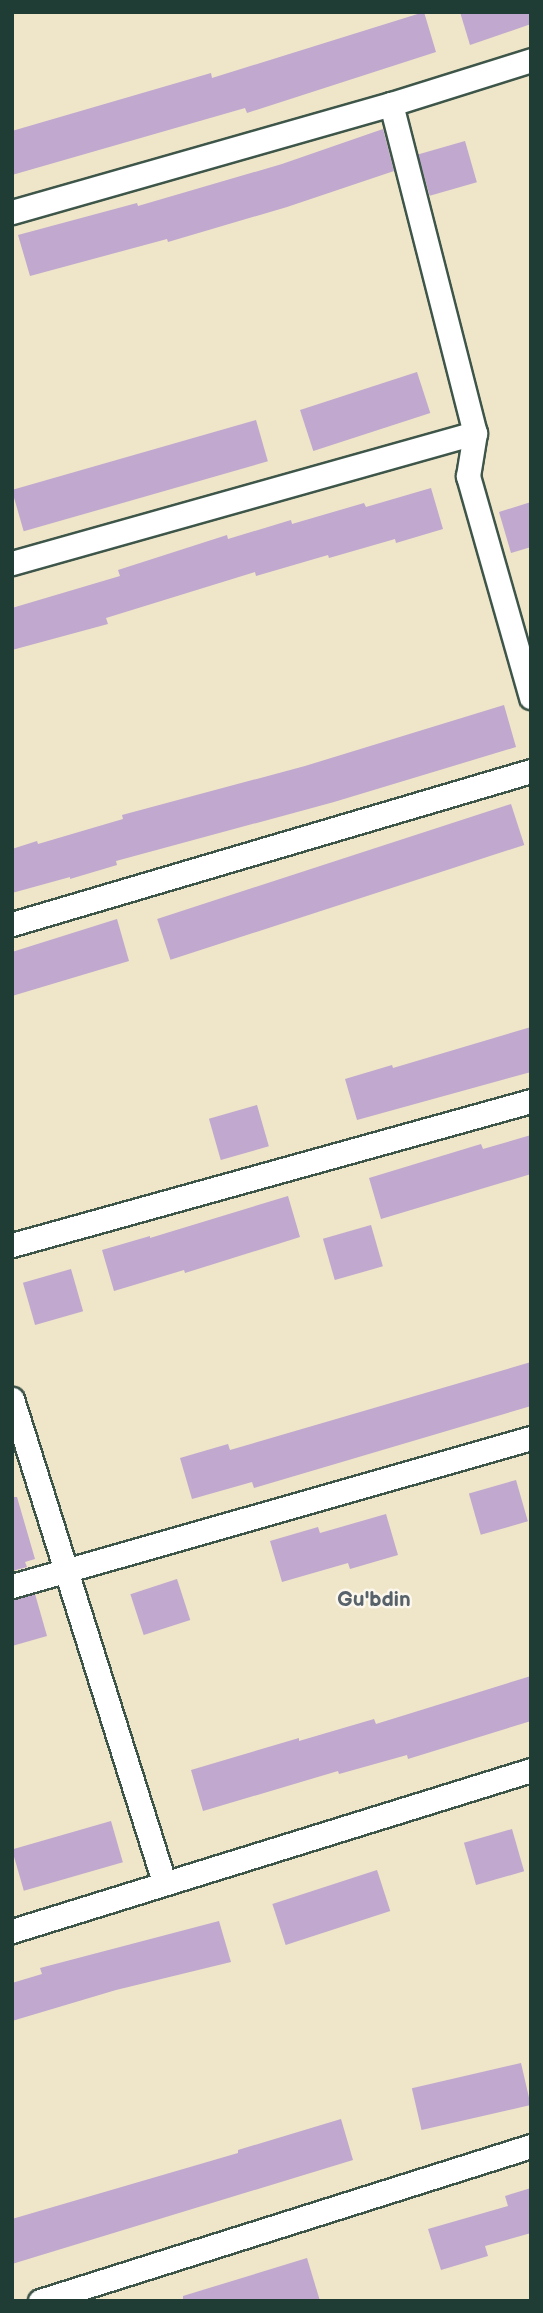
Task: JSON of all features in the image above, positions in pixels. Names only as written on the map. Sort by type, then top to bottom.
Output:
[{"type":"street","points":[[12,212],[391,104],[531,60]]},
{"type":"street","points":[[391,104],[475,433],[468,476],[531,696]]},
{"type":"street","points":[[12,563],[475,433]]},
{"type":"street","points":[[12,924],[531,771]]},
{"type":"street","points":[[12,1245],[531,1101]]},
{"type":"street","points":[[12,1399],[164,1882]]},
{"type":"street","points":[[12,1586],[531,1438]]},
{"type":"street","points":[[12,1931],[531,1770]]},
{"type":"street","points":[[40,2301],[531,2146]]},
{"type":"building","points":[[424,12],[436,52],[247,113],[245,108],[12,175],[12,131],[211,73],[212,78]]},
{"type":"building","points":[[460,12],[531,12],[531,24],[470,45]]},
{"type":"building","points":[[383,129],[394,171],[287,207],[168,242],[167,239],[30,276],[18,235],[137,203],[138,206],[282,164]]},
{"type":"building","points":[[465,141],[477,182],[430,196],[418,155]]},
{"type":"building","points":[[417,372],[430,413],[313,451],[300,410]]},
{"type":"building","points":[[256,420],[268,461],[24,531],[12,490]]},
{"type":"building","points":[[431,488],[443,529],[396,543],[395,539],[329,558],[328,555],[256,576],[255,572],[106,618],[108,624],[12,650],[12,608],[120,576],[118,570],[227,535],[228,539],[291,520],[292,524],[364,503],[366,507]]},
{"type":"building","points":[[531,502],[531,547],[511,553],[499,512]]},
{"type":"building","points":[[504,705],[516,747],[334,802],[116,861],[117,865],[70,879],[12,893],[12,849],[123,819],[122,815],[305,766]]},
{"type":"building","points":[[511,804],[524,845],[170,960],[157,919]]},
{"type":"building","points":[[117,919],[129,961],[12,996],[12,952]]},
{"type":"building","points":[[531,1027],[531,1072],[357,1120],[345,1079],[392,1065],[393,1068]]},
{"type":"building","points":[[257,1105],[269,1146],[221,1160],[209,1119]]},
{"type":"building","points":[[531,1135],[531,1174],[381,1219],[369,1178],[481,1144],[483,1149]]},
{"type":"building","points":[[288,1196],[300,1237],[185,1273],[184,1270],[114,1291],[102,1250]]},
{"type":"building","points":[[371,1225],[383,1266],[335,1280],[323,1239]]},
{"type":"building","points":[[71,1269],[83,1311],[35,1325],[23,1283]]},
{"type":"building","points":[[531,1362],[531,1406],[254,1488],[252,1482],[192,1499],[180,1458],[228,1444],[230,1450]]},
{"type":"building","points":[[516,1480],[528,1521],[481,1535],[469,1494]]},
{"type":"building","points":[[12,1497],[17,1497],[35,1559],[25,1562],[27,1567],[12,1571]]},
{"type":"building","points":[[386,1514],[398,1555],[350,1569],[348,1563],[282,1582],[270,1541],[318,1527],[320,1533]]},
{"type":"building","points":[[177,1579],[190,1620],[144,1635],[130,1594]]},
{"type":"building","points":[[35,1594],[47,1636],[12,1646],[12,1600]]},
{"type":"building","points":[[531,1676],[531,1721],[408,1759],[407,1755],[339,1774],[338,1771],[203,1811],[191,1770],[374,1719],[376,1724]]},
{"type":"building","points":[[111,1821],[123,1862],[24,1891],[12,1849]]},
{"type":"building","points":[[512,1829],[524,1871],[476,1885],[464,1843]]},
{"type":"building","points":[[377,1870],[390,1911],[286,1945],[272,1904]]},
{"type":"building","points":[[219,1921],[231,1962],[116,1990],[12,2021],[12,1983],[42,1974],[40,1968]]},
{"type":"building","points":[[521,2063],[531,2105],[422,2130],[412,2088]]},
{"type":"building","points":[[341,2119],[353,2160],[12,2264],[12,2219],[238,2153],[238,2150]]},
{"type":"building","points":[[531,2188],[531,2233],[485,2246],[488,2256],[441,2270],[428,2229],[508,2206],[505,2196]]},
{"type":"building","points":[[307,2258],[320,2301],[183,2301],[183,2296]]},
{"type":"district","name":"Gu'bdin","points":[[374,1600]]}]
